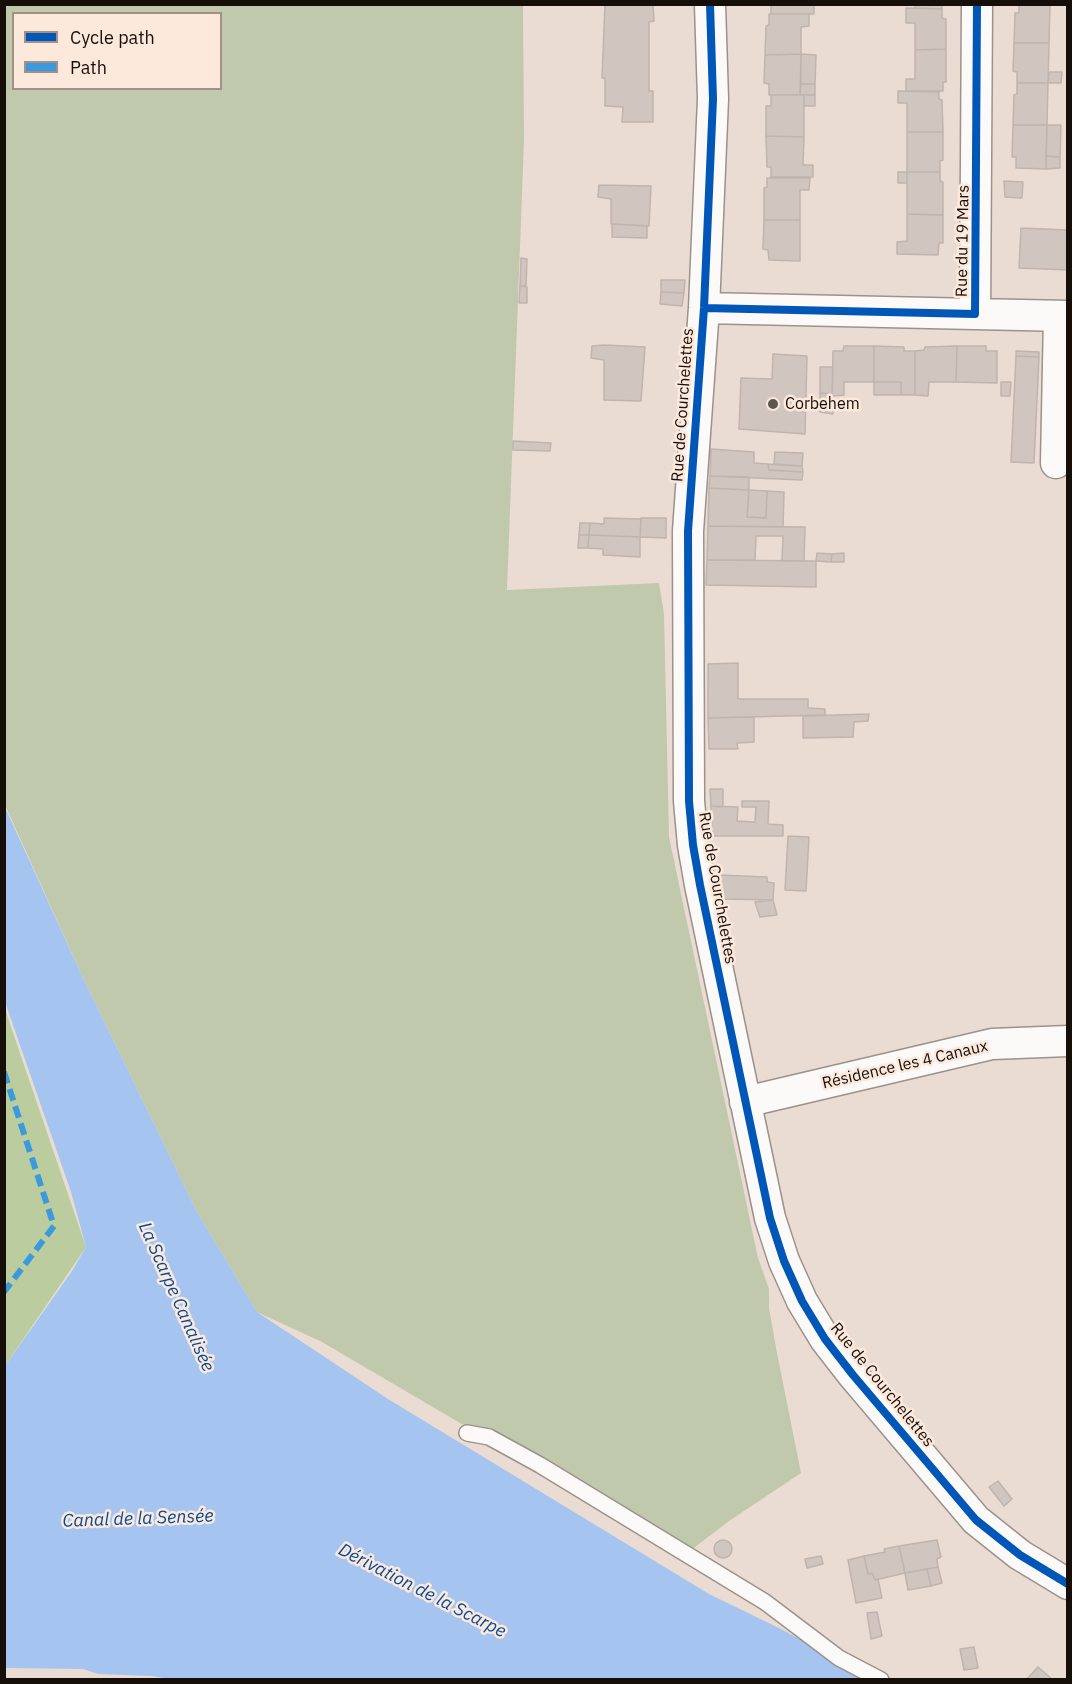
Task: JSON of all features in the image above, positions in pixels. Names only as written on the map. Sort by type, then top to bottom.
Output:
[{"type":"street","name":"Rue de Courchelettes","points":[[710,4],[713,99],[704,308],[689,520],[689,801],[698,875],[776,1240],[802,1301],[825,1339],[976,1520],[1020,1555],[1068,1584]]},
{"type":"street","name":"Rue du 19 Mars","points":[[704,308],[975,314],[977,4]]},
{"type":"street","points":[[975,314],[1063,316],[1062,400],[1056,462]]},
{"type":"street","name":"Résidence les 4 Canaux","points":[[745,1102],[992,1044],[1068,1041]]},
{"type":"lane","points":[[467,1433],[489,1437],[540,1465],[765,1602],[839,1658],[881,1680]]},
{"type":"green space","points":[[4,5],[523,5],[524,141],[507,590],[659,583],[664,614],[669,837],[758,1258],[769,1289],[769,1308],[801,1473],[729,1521],[686,1554],[489,1437],[460,1423],[322,1342],[257,1312],[197,1212],[83,978],[5,805]]},
{"type":"green space","points":[[4,1006],[86,1247],[5,1366],[4,1366]]},
{"type":"water","points":[[4,805],[83,978],[197,1212],[257,1312],[388,1399],[709,1594],[781,1629],[871,1679],[178,1680],[151,1676],[98,1674],[83,1669],[5,1668],[5,1366],[72,1271],[86,1247],[71,1192],[5,1002]]},
{"type":"building","points":[[605,4],[653,4],[654,21],[649,22],[649,91],[653,91],[653,122],[622,122],[623,107],[605,106],[605,78],[602,78]]},
{"type":"building","points":[[771,4],[814,4],[814,14],[771,14]]},
{"type":"building","points":[[915,4],[942,4],[942,9],[915,8]]},
{"type":"building","points":[[1019,4],[1050,4],[1049,43],[1014,43],[1015,13],[1019,13]]},
{"type":"building","points":[[906,8],[942,9],[942,18],[946,19],[946,49],[915,50],[915,23],[906,23]]},
{"type":"building","points":[[769,14],[809,14],[809,26],[801,27],[801,54],[765,55],[766,26],[769,25]]},
{"type":"building","points":[[1014,43],[1049,43],[1048,83],[1017,83],[1017,72],[1013,71]]},
{"type":"building","points":[[946,49],[946,82],[943,82],[943,91],[906,91],[906,79],[915,79],[915,50]]},
{"type":"building","points":[[801,54],[800,95],[769,95],[769,84],[764,83],[765,55]]},
{"type":"building","points":[[801,54],[816,55],[815,84],[801,84]]},
{"type":"building","points":[[1049,72],[1062,72],[1061,83],[1048,83]]},
{"type":"building","points":[[1017,83],[1048,83],[1047,125],[1013,125],[1014,95],[1017,94]]},
{"type":"building","points":[[801,84],[815,84],[815,95],[800,95]]},
{"type":"building","points":[[898,91],[939,92],[939,99],[942,100],[943,132],[907,132],[907,103],[898,103]]},
{"type":"building","points":[[771,95],[804,95],[804,137],[766,136],[766,106],[771,106]]},
{"type":"building","points":[[804,95],[815,95],[815,106],[804,106]]},
{"type":"building","points":[[1013,125],[1047,125],[1046,169],[1016,168],[1016,157],[1012,157]]},
{"type":"building","points":[[1047,125],[1061,125],[1060,157],[1046,156]]},
{"type":"building","points":[[907,132],[943,132],[943,160],[940,161],[940,172],[907,172]]},
{"type":"building","points":[[766,136],[804,137],[803,165],[813,165],[813,177],[771,177],[771,167],[767,167]]},
{"type":"building","points":[[1046,156],[1060,157],[1060,168],[1046,169]]},
{"type":"building","points":[[898,172],[907,172],[907,183],[898,183]]},
{"type":"building","points":[[907,172],[940,172],[940,181],[943,182],[943,215],[907,214]]},
{"type":"building","points":[[767,178],[810,178],[809,190],[800,190],[800,220],[764,220],[764,188],[767,187]]},
{"type":"building","points":[[1004,181],[1023,182],[1022,198],[1005,197]]},
{"type":"building","points":[[599,185],[651,186],[649,226],[611,224],[611,199],[598,197]]},
{"type":"building","points":[[907,214],[943,215],[943,243],[939,243],[938,255],[897,254],[897,242],[907,241]]},
{"type":"building","points":[[764,220],[800,220],[800,261],[769,260],[768,250],[763,249]]},
{"type":"building","points":[[612,224],[647,226],[647,238],[612,237]]},
{"type":"building","points":[[1021,228],[1068,230],[1068,270],[1019,268]]},
{"type":"building","points":[[521,258],[527,259],[526,286],[520,286]]},
{"type":"building","points":[[661,280],[685,280],[684,293],[661,292]]},
{"type":"building","points":[[520,286],[527,287],[527,303],[519,303]]},
{"type":"building","points":[[661,292],[684,293],[682,306],[660,304]]},
{"type":"building","points":[[592,346],[645,347],[641,401],[604,400],[604,360],[591,358]]},
{"type":"building","points":[[844,346],[874,346],[874,382],[844,382],[844,395],[832,396],[833,351],[843,351]]},
{"type":"building","points":[[874,346],[904,347],[904,351],[915,351],[915,395],[901,395],[901,382],[874,382]]},
{"type":"building","points":[[957,346],[986,346],[986,351],[997,351],[997,383],[956,382]]},
{"type":"building","points":[[957,346],[956,382],[929,382],[928,396],[915,395],[915,351],[924,350],[925,347]]},
{"type":"building","points":[[1016,351],[1039,352],[1039,357],[1016,356]]},
{"type":"building","name":"Corbehem","points":[[773,354],[807,356],[805,434],[739,429],[741,378],[772,379]]},
{"type":"building","points":[[1016,356],[1039,357],[1034,463],[1011,462]]},
{"type":"building","points":[[820,367],[833,367],[832,394],[820,393]]},
{"type":"building","points":[[874,382],[901,382],[901,395],[874,395]]},
{"type":"building","points":[[1001,382],[1011,382],[1010,396],[1001,396]]},
{"type":"building","points":[[820,393],[832,394],[833,414],[820,412]]},
{"type":"building","points":[[513,441],[551,443],[550,451],[513,450]]},
{"type":"building","points":[[711,449],[754,452],[754,463],[768,464],[769,470],[803,472],[802,480],[710,476]]},
{"type":"building","points":[[775,452],[803,453],[802,466],[774,464]]},
{"type":"building","points":[[768,464],[802,466],[803,472],[769,470]]},
{"type":"building","points":[[710,476],[749,477],[749,490],[709,488]]},
{"type":"building","points":[[709,488],[749,490],[747,517],[766,518],[767,491],[784,492],[783,527],[708,526]]},
{"type":"building","points":[[749,490],[767,491],[766,518],[747,517]]},
{"type":"building","points":[[604,518],[641,519],[640,537],[589,535],[590,523],[604,524]]},
{"type":"building","points":[[641,518],[666,518],[666,538],[640,537]]},
{"type":"building","points":[[580,523],[590,523],[589,535],[579,535]]},
{"type":"building","points":[[708,526],[805,527],[804,561],[782,561],[783,536],[756,536],[755,560],[707,560]]},
{"type":"building","points":[[579,535],[589,535],[588,548],[578,548]]},
{"type":"building","points":[[589,535],[640,537],[640,557],[603,555],[603,549],[588,548]]},
{"type":"building","points":[[817,553],[832,554],[831,562],[816,561]]},
{"type":"building","points":[[844,553],[844,562],[831,562],[832,554]]},
{"type":"building","points":[[707,560],[816,561],[816,587],[706,585]]},
{"type":"building","points":[[738,663],[738,699],[808,699],[808,708],[825,709],[825,715],[708,718],[708,664]]},
{"type":"building","points":[[869,714],[868,721],[854,722],[853,737],[803,738],[803,716]]},
{"type":"building","points":[[754,717],[754,742],[737,743],[738,749],[709,749],[708,718]]},
{"type":"building","points":[[710,789],[723,789],[723,807],[711,806]]},
{"type":"building","points":[[742,801],[769,801],[768,824],[783,825],[783,836],[712,836],[711,806],[738,807],[737,821],[755,822],[756,807],[742,807]]},
{"type":"building","points":[[788,836],[809,837],[806,891],[785,890]]},
{"type":"building","points":[[719,875],[767,877],[767,882],[774,883],[773,900],[724,899]]},
{"type":"building","points":[[773,900],[777,915],[760,917],[755,902]]},
{"type":"building","points":[[998,1481],[1012,1499],[1004,1506],[989,1487]]},
{"type":"building","points":[[723,1540],[729,1543],[732,1549],[729,1555],[723,1558],[717,1555],[714,1549],[717,1543]]},
{"type":"building","points":[[937,1540],[941,1557],[937,1559],[938,1567],[905,1573],[899,1546]]},
{"type":"building","points":[[899,1546],[905,1573],[875,1580],[872,1573],[868,1574],[864,1556],[885,1552],[884,1549]]},
{"type":"building","points":[[821,1556],[823,1564],[807,1568],[805,1559]]},
{"type":"building","points":[[864,1556],[868,1574],[872,1573],[875,1580],[878,1579],[882,1598],[856,1603],[848,1560]]},
{"type":"building","points":[[938,1567],[942,1583],[931,1586],[927,1569]]},
{"type":"building","points":[[927,1569],[931,1586],[908,1590],[905,1573]]},
{"type":"building","points":[[877,1612],[882,1636],[871,1639],[867,1613]]},
{"type":"building","points":[[974,1647],[978,1668],[964,1670],[960,1649]]},
{"type":"building","points":[[1038,1667],[1053,1680],[1026,1680]]},
{"type":"marked path","points":[[4,1072],[54,1226],[4,1292]]},
{"type":"cycle path","points":[[710,4],[713,99],[704,308],[688,531],[689,801],[700,885],[770,1218],[784,1261],[802,1301],[825,1339],[853,1375],[976,1520],[1020,1555],[1068,1584]]},
{"type":"cycle path","points":[[704,308],[975,314],[977,4]]},
{"type":"place","name":"Corbehem","points":[[773,404]]},
{"type":"water label","name":"La Scarpe Canalisée","points":[[176,1297]]},
{"type":"water label","name":"Canal de la Sensée","points":[[138,1519]]},
{"type":"water label","name":"Dérivation de la Scarpe","points":[[422,1591]]}]
